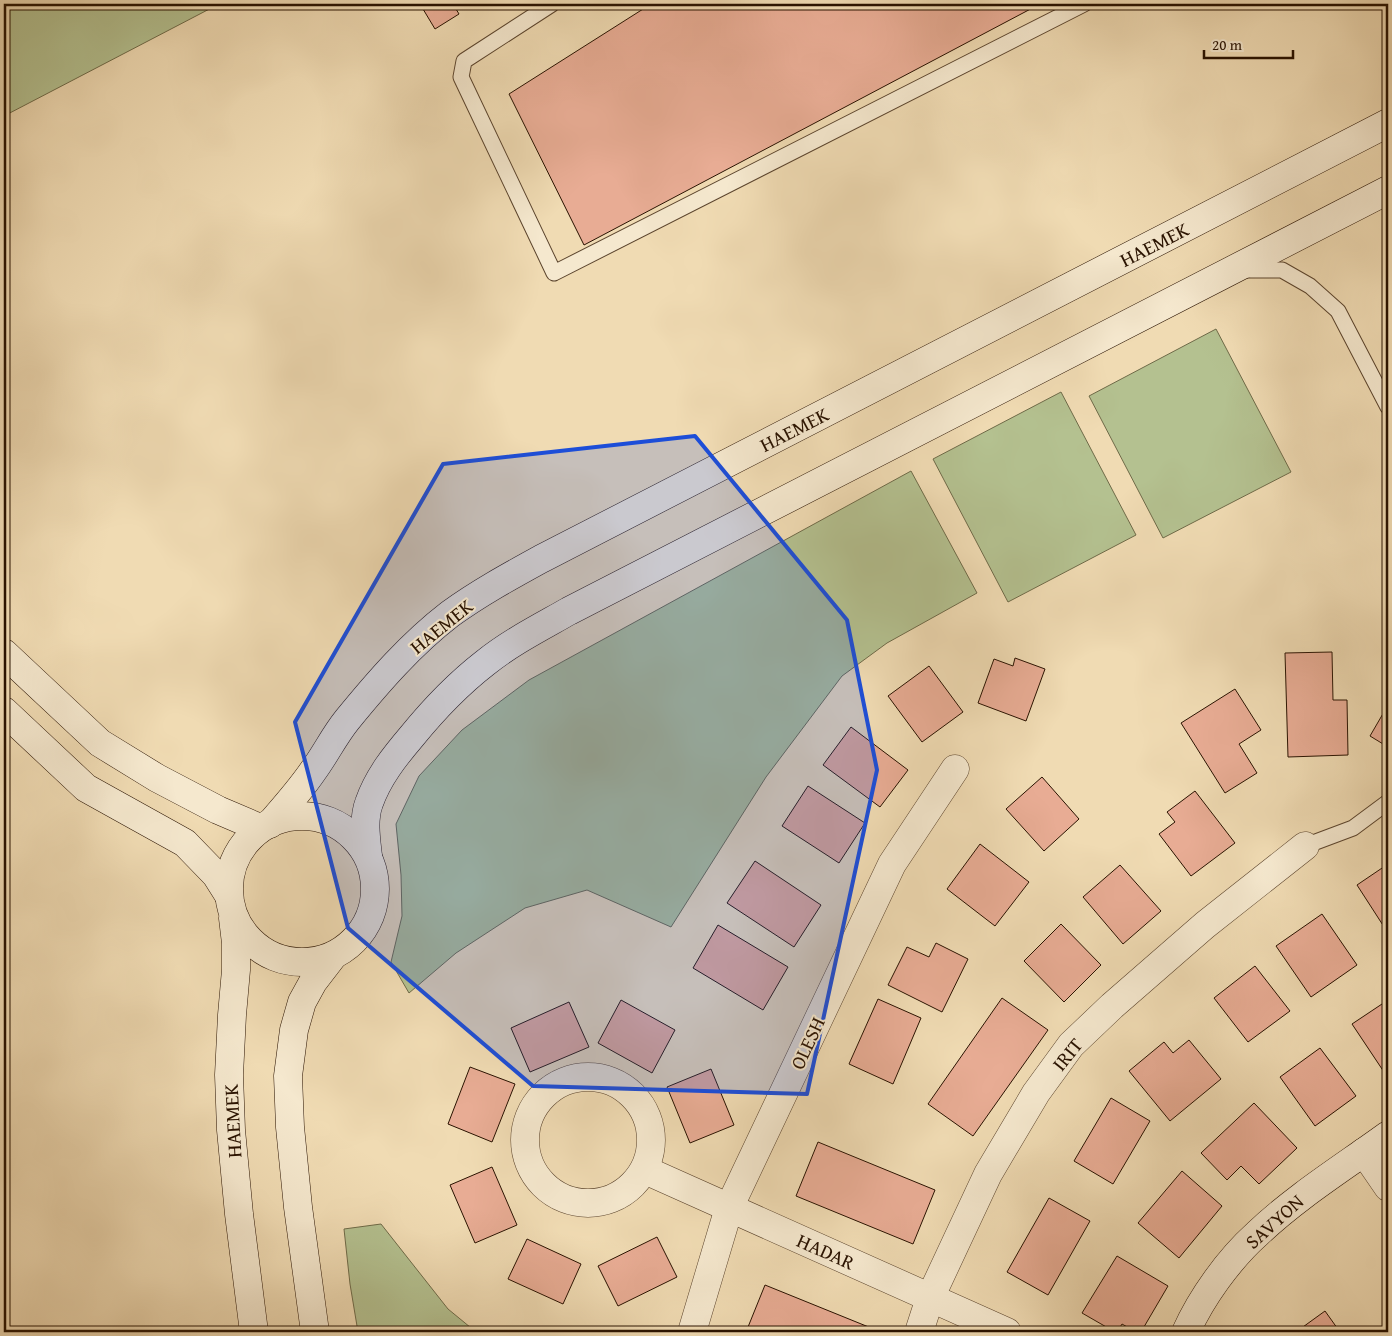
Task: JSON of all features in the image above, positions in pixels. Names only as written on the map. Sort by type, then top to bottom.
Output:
[{"type":"main road","name":"HAEMEK","points":[[265,826],[295,797],[346,722],[382,679],[416,644],[450,615],[488,588],[1388,123]]},
{"type":"main road","points":[[368,856],[352,835],[330,821],[310,815],[284,817],[265,826],[242,845],[230,869],[230,902],[234,919],[249,941],[265,954],[289,962],[315,962],[339,953],[358,937],[374,906],[375,880],[368,856],[366,828],[368,804],[379,780],[393,758],[426,719],[457,687],[486,662],[513,643],[569,611],[1388,190]]},
{"type":"main road","points":[[4,653],[100,743],[218,810],[265,826]]},
{"type":"main road","points":[[4,711],[86,788],[185,843],[216,875],[230,902]]},
{"type":"main road","name":"OLESH","points":[[692,1332],[729,1208],[892,864],[955,769]]},
{"type":"main road","name":"IRIT","points":[[919,1332],[930,1298],[988,1174],[1036,1093],[1071,1045],[1112,1006],[1192,936],[1305,846]]},
{"type":"main road","name":"HAEMEK","points":[[230,902],[236,943],[229,1075],[231,1130],[239,1214],[254,1332]]},
{"type":"main road","points":[[315,1332],[298,1207],[290,1126],[288,1076],[294,1030],[302,1002],[333,956]]},
{"type":"main road","points":[[590,1076],[615,1082],[633,1096],[646,1114],[652,1135],[650,1157],[645,1170],[631,1188],[613,1200],[591,1204],[569,1202],[544,1186],[528,1162],[524,1140],[528,1118],[534,1107],[548,1090],[568,1080],[590,1076]]},
{"type":"main road","name":"SAVYON","points":[[1186,1332],[1219,1275],[1256,1234],[1306,1193],[1388,1135]]},
{"type":"main road","points":[[1364,1152],[1388,1187]]},
{"type":"main road","name":"HADAR","points":[[645,1170],[1007,1332]]},
{"type":"lane","points":[[552,4],[464,61],[462,77],[554,273],[1084,4]]},
{"type":"lane","points":[[1232,270],[1282,270],[1310,286],[1338,311],[1388,407]]},
{"type":"lane","points":[[1305,846],[1353,828],[1388,802]]},
{"type":"highlighted area","points":[[695,436],[847,620],[877,770],[807,1094],[533,1086],[348,928],[295,722],[443,464]]},
{"type":"green space","points":[[4,4],[219,4],[4,116]]},
{"type":"green space","points":[[1216,329],[1291,472],[1163,538],[1089,396]]},
{"type":"green space","points":[[1061,392],[1136,535],[1008,602],[933,459]]},
{"type":"green space","points":[[911,471],[977,593],[887,643],[842,676],[766,777],[671,927],[587,890],[525,908],[456,953],[409,993],[391,962],[402,916],[401,875],[396,824],[419,776],[462,730],[529,680]]},
{"type":"green space","points":[[381,1224],[448,1309],[476,1332],[358,1332],[344,1229]]},
{"type":"building","points":[[420,4],[453,4],[459,14],[435,29]]},
{"type":"building","points":[[651,4],[1040,4],[584,245],[509,94]]},
{"type":"building","points":[[1332,652],[1333,700],[1347,700],[1348,755],[1288,757],[1285,653]]},
{"type":"building","points":[[1015,658],[1045,669],[1026,721],[978,703],[994,659],[1013,666]]},
{"type":"building","points":[[929,666],[963,712],[922,742],[888,696]]},
{"type":"building","points":[[1235,689],[1261,730],[1239,744],[1257,773],[1225,793],[1181,723]]},
{"type":"building","points":[[1388,705],[1388,747],[1370,736]]},
{"type":"building","points":[[851,727],[908,770],[880,807],[823,765]]},
{"type":"building","points":[[1042,777],[1079,819],[1044,851],[1006,809]]},
{"type":"building","points":[[808,786],[865,823],[839,863],[782,826]]},
{"type":"building","points":[[1195,791],[1235,843],[1191,876],[1159,834],[1175,822],[1167,812]]},
{"type":"building","points":[[980,844],[1029,882],[995,926],[947,889]]},
{"type":"building","points":[[755,861],[821,905],[794,947],[727,903]]},
{"type":"building","points":[[1388,864],[1388,933],[1357,885]]},
{"type":"building","points":[[1120,865],[1161,911],[1123,944],[1083,897]]},
{"type":"building","points":[[1322,914],[1357,965],[1311,997],[1276,946]]},
{"type":"building","points":[[1061,924],[1101,965],[1064,1002],[1024,961]]},
{"type":"building","points":[[718,925],[788,967],[763,1010],[693,968]]},
{"type":"building","points":[[936,943],[968,959],[942,1012],[888,985],[907,947],[929,957]]},
{"type":"building","points":[[1255,966],[1290,1011],[1248,1042],[1214,998]]},
{"type":"building","points":[[1002,998],[1048,1030],[973,1136],[928,1104]]},
{"type":"building","points":[[878,999],[921,1018],[893,1084],[849,1064]]},
{"type":"building","points":[[621,1000],[675,1030],[652,1073],[598,1043]]},
{"type":"building","points":[[1388,1000],[1388,1073],[1386,1075],[1352,1024]]},
{"type":"building","points":[[569,1002],[589,1047],[530,1072],[511,1028]]},
{"type":"building","points":[[1189,1040],[1221,1079],[1170,1121],[1129,1071],[1164,1042],[1173,1053]]},
{"type":"building","points":[[1320,1048],[1356,1096],[1315,1126],[1280,1077]]},
{"type":"building","points":[[470,1067],[515,1084],[492,1142],[448,1124]]},
{"type":"building","points":[[711,1069],[734,1125],[690,1143],[667,1087]]},
{"type":"building","points":[[1111,1098],[1150,1121],[1113,1184],[1074,1161]]},
{"type":"building","points":[[1254,1103],[1297,1148],[1259,1184],[1241,1166],[1227,1180],[1201,1153]]},
{"type":"building","points":[[818,1142],[935,1190],[913,1244],[796,1196]]},
{"type":"building","points":[[492,1167],[517,1225],[475,1243],[450,1185]]},
{"type":"building","points":[[1182,1171],[1222,1206],[1179,1258],[1138,1223]]},
{"type":"building","points":[[1049,1198],[1090,1221],[1048,1295],[1007,1272]]},
{"type":"building","points":[[657,1237],[677,1277],[618,1306],[598,1266]]},
{"type":"building","points":[[527,1239],[581,1264],[563,1304],[508,1279]]},
{"type":"building","points":[[1117,1256],[1168,1286],[1141,1332],[1136,1332],[1122,1324],[1117,1332],[1115,1332],[1082,1313]]},
{"type":"building","points":[[765,1285],[881,1332],[746,1332]]},
{"type":"building","points":[[1325,1311],[1340,1332],[1296,1332]]}]
